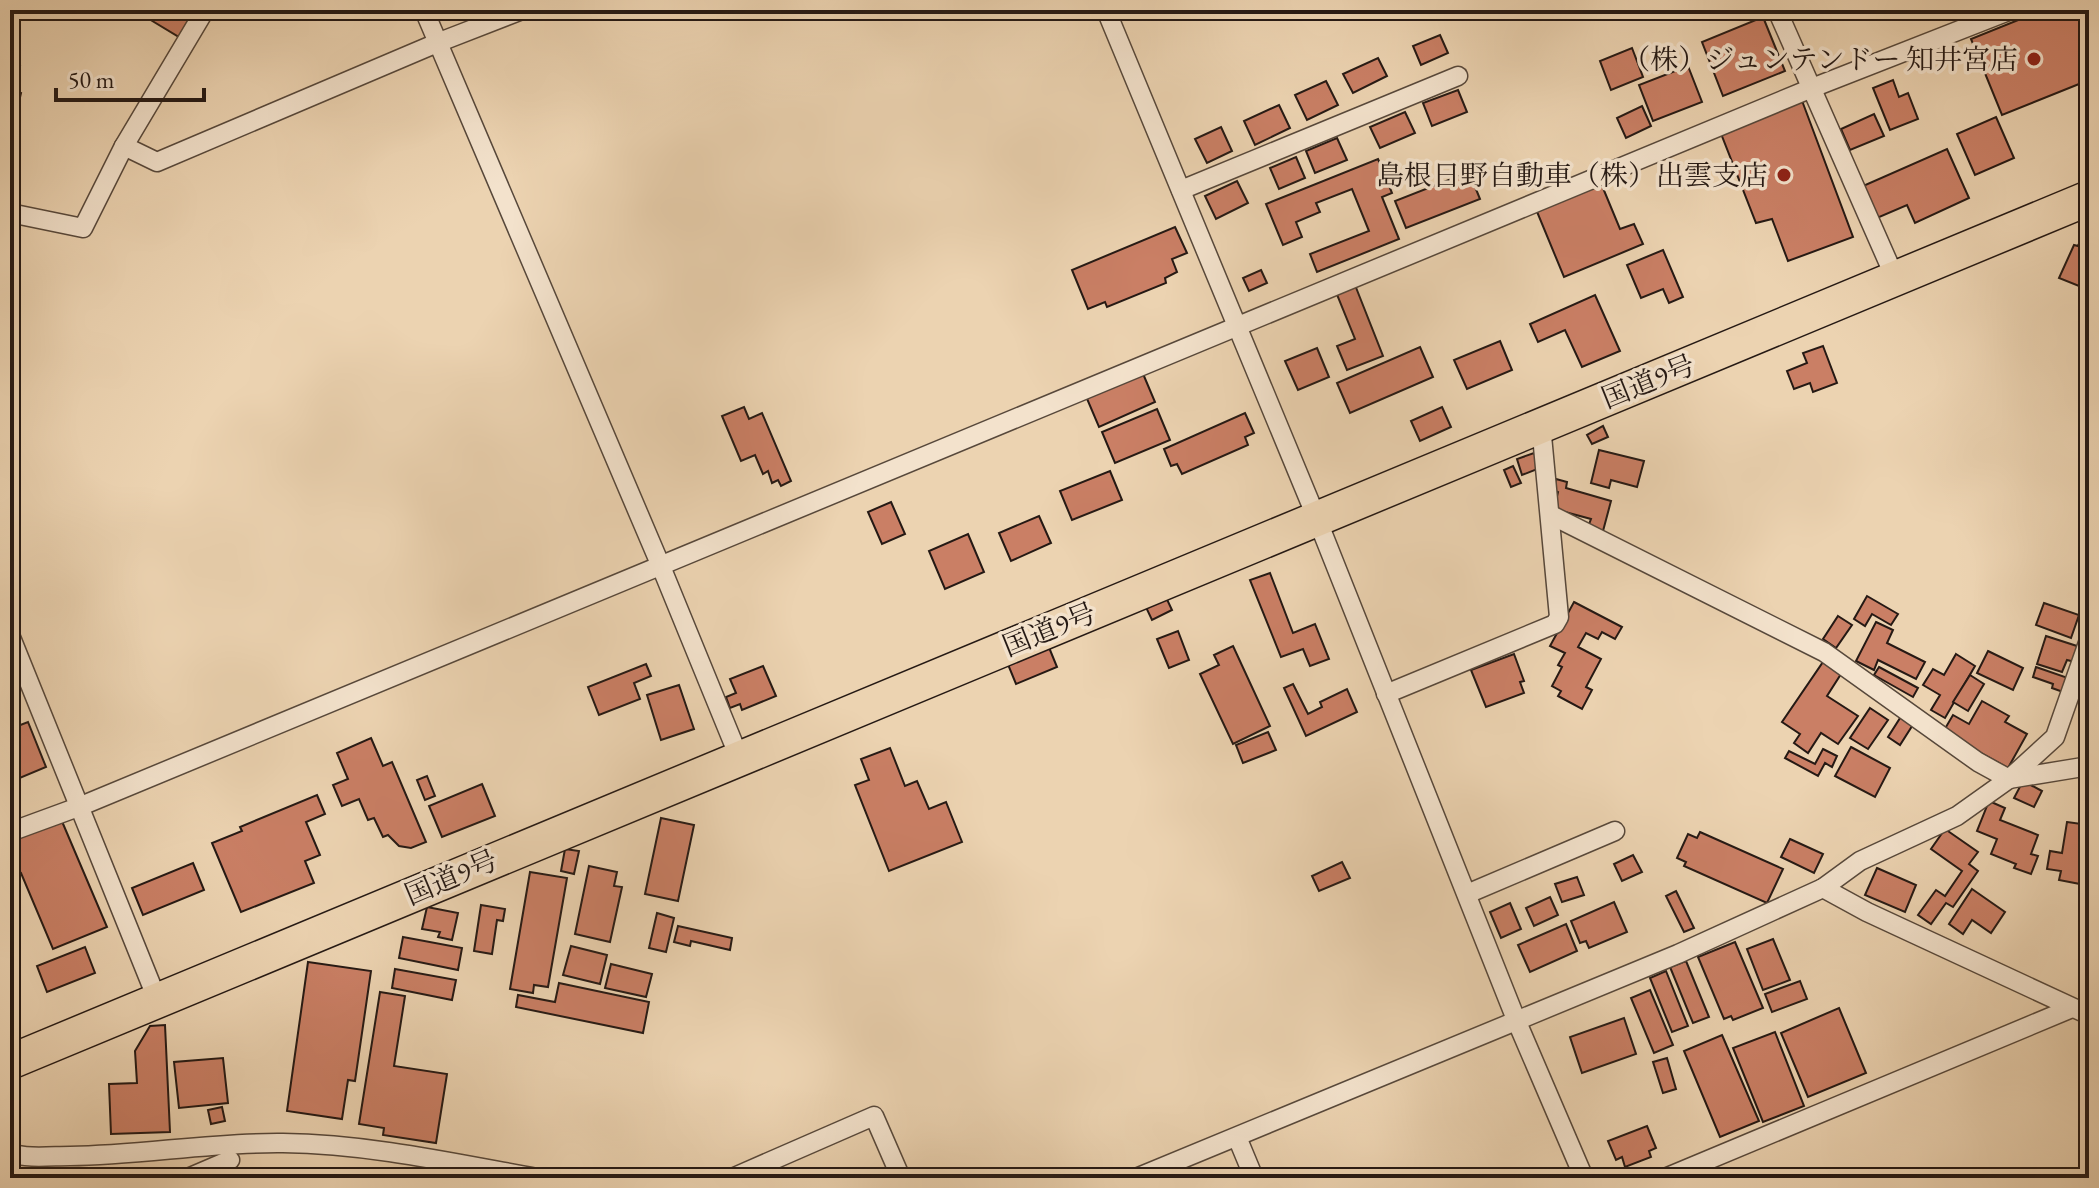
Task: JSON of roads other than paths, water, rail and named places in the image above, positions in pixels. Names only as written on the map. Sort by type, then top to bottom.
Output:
[{"type":"highway","name":"国道9号","points":[[10,1062],[2089,198]]},
{"type":"street","points":[[10,213],[83,228],[124,146],[205,10]]},
{"type":"street","points":[[424,10],[739,757]]},
{"type":"street","points":[[124,146],[157,162],[522,10]]},
{"type":"street","points":[[1106,10],[1317,519],[1517,1022],[1584,1178]]},
{"type":"street","points":[[1777,10],[1896,280]]},
{"type":"street","points":[[10,832],[81,806],[1812,88],[2011,10]]},
{"type":"street","points":[[1181,190],[1458,76]]},
{"type":"street","points":[[1386,694],[1555,624],[1559,617],[1541,425]]},
{"type":"street","points":[[1551,515],[1824,652],[1978,762],[2009,779],[2089,766]]},
{"type":"street","points":[[10,635],[157,999]]},
{"type":"street","points":[[1136,1178],[1678,954],[1823,888],[1860,861],[1957,816],[2009,779],[2055,737],[2089,640]]},
{"type":"street","points":[[1467,894],[1615,831]]},
{"type":"street","points":[[1823,888],[1867,912],[2081,1012]]},
{"type":"street","points":[[1665,1178],[2081,1012]]},
{"type":"street","points":[[732,1178],[874,1116],[901,1178]]},
{"type":"street","points":[[1237,1137],[1254,1178]]},
{"type":"street","points":[[188,1178],[285,1143],[399,1153],[537,1178]]},
{"type":"street","points":[[10,1153],[49,1157],[230,1161]]},
{"type":"place","name":"（株）ジュンテンドー 知井宮店","points":[[2034,59]]},
{"type":"place","name":"島根日野自動車（株）出雲支店","points":[[1784,175]]}]
